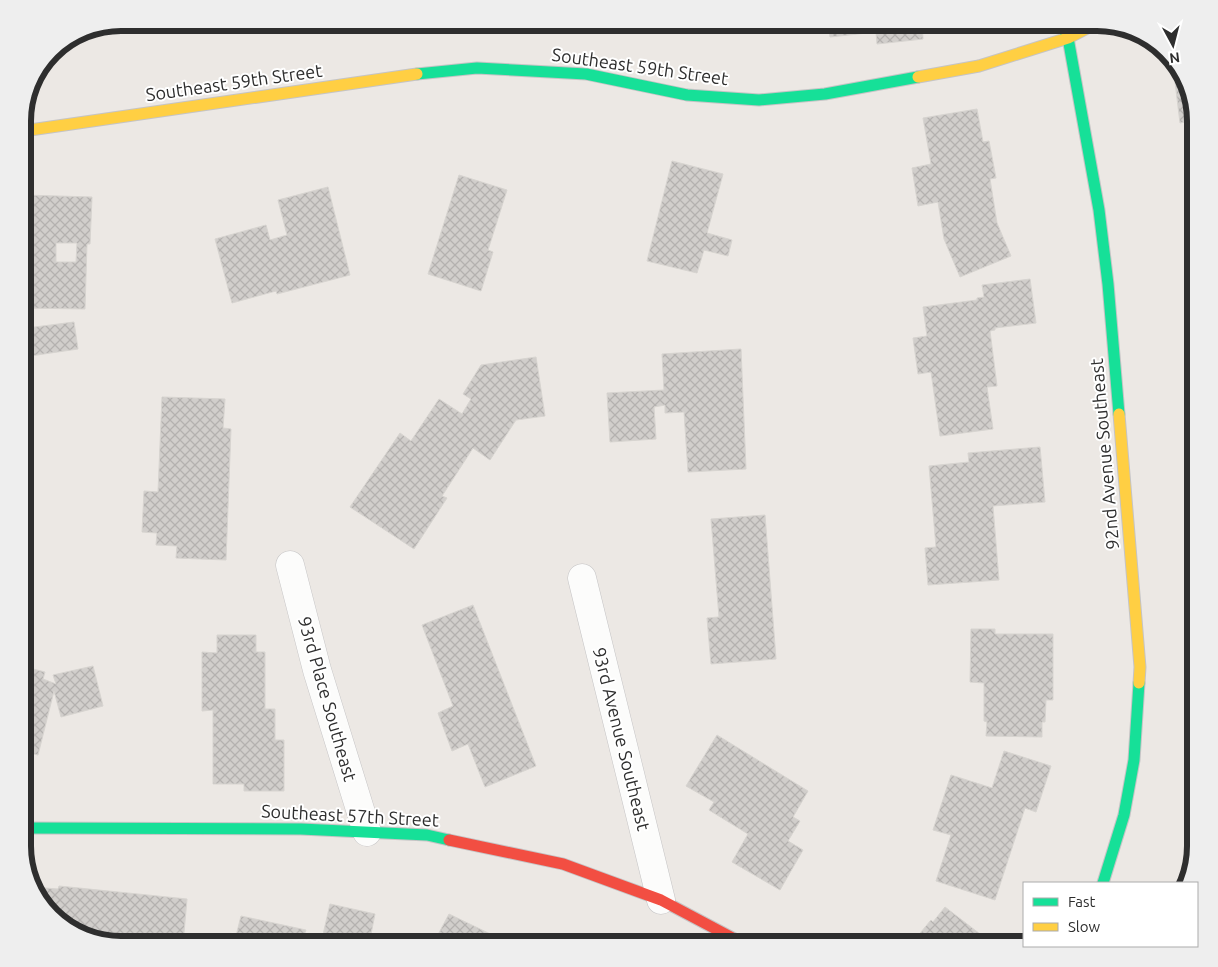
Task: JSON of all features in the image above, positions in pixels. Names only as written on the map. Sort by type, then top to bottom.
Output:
[{"type":"street","name":"92nd Avenue Southeast","points":[[1065,31],[1068,38],[1098,210],[1108,284],[1140,667],[1134,760],[1124,815],[1103,882]]},
{"type":"street","name":"Southeast 59th Street","points":[[31,130],[412,74],[477,68],[586,74],[687,94],[759,100],[825,94],[979,66],[1068,38],[1081,31]]},
{"type":"street","name":"93rd Place Southeast","points":[[290,565],[317,670],[367,832]]},
{"type":"street","name":"93rd Avenue Southeast","points":[[582,578],[661,900]]},
{"type":"street","name":"Southeast 57th Street","points":[[31,828],[291,829],[427,835],[563,864],[661,900],[729,936]]},
{"type":"building","points":[[829,31],[922,31],[923,39],[877,44],[876,32],[830,37]]},
{"type":"building","points":[[1175,82],[1177,82],[1182,93],[1187,122],[1180,123]]},
{"type":"building","points":[[977,109],[983,142],[989,141],[996,178],[990,179],[997,223],[1011,256],[960,277],[944,239],[938,202],[918,206],[912,168],[931,164],[923,118]]},
{"type":"building","points":[[672,161],[723,174],[707,233],[732,240],[728,256],[704,250],[697,273],[647,261]]},
{"type":"building","points":[[459,175],[507,190],[488,250],[493,252],[481,291],[428,274]]},
{"type":"building","points":[[328,187],[350,275],[277,294],[276,291],[232,303],[215,239],[266,225],[270,240],[287,235],[278,200]]},
{"type":"building","points":[[31,195],[92,197],[90,244],[87,244],[85,309],[31,308]],"holes":[[[56,243],[77,243],[76,262],[56,262]]]},
{"type":"building","points":[[1030,279],[1036,323],[995,328],[995,330],[990,331],[997,386],[987,387],[993,429],[940,436],[931,372],[918,374],[913,338],[927,336],[923,307],[977,300],[977,298],[984,297],[982,285]]},
{"type":"building","points":[[74,322],[78,349],[31,356],[31,327]]},
{"type":"building","points":[[741,349],[746,469],[688,472],[684,412],[665,413],[665,405],[654,407],[656,439],[610,442],[607,393],[664,390],[662,354]]},
{"type":"building","points":[[536,357],[545,416],[516,420],[490,460],[473,448],[442,496],[447,498],[414,549],[350,507],[400,433],[411,441],[439,399],[462,414],[471,399],[463,394],[481,365]]},
{"type":"building","points":[[162,397],[225,399],[223,428],[231,429],[226,560],[176,558],[177,546],[156,545],[157,533],[142,532],[144,491],[158,492]]},
{"type":"building","points":[[1040,447],[1045,502],[993,506],[999,580],[928,585],[925,548],[936,547],[929,466],[969,462],[968,453]]},
{"type":"building","points":[[765,515],[776,659],[711,664],[707,618],[719,617],[711,519]]},
{"type":"building","points":[[473,605],[536,766],[485,787],[468,744],[452,751],[438,713],[453,706],[422,625]]},
{"type":"building","points":[[971,629],[995,629],[995,634],[1053,634],[1053,700],[1046,700],[1045,722],[1042,722],[1042,737],[986,736],[987,722],[984,721],[984,683],[970,682]]},
{"type":"building","points":[[217,635],[256,635],[256,652],[265,652],[265,709],[275,709],[275,740],[284,740],[284,791],[244,791],[244,784],[213,784],[213,710],[202,711],[202,652],[217,653]]},
{"type":"building","points":[[93,666],[103,706],[61,717],[54,691],[38,755],[31,753],[31,668],[45,672],[43,679],[56,684],[53,675]]},
{"type":"building","points":[[717,735],[808,791],[793,817],[800,821],[788,841],[803,850],[780,890],[732,862],[748,834],[709,810],[714,802],[686,786]]},
{"type":"building","points":[[1004,751],[1051,766],[1036,812],[1025,808],[995,900],[936,881],[951,835],[933,830],[951,775],[992,788]]},
{"type":"building","points":[[59,886],[187,899],[184,936],[116,936],[87,929],[76,924],[62,913],[46,896],[42,888],[58,889]]},
{"type":"building","points":[[330,904],[375,914],[371,936],[323,936]]},
{"type":"building","points":[[945,907],[983,936],[918,936],[931,920],[933,922]]},
{"type":"building","points":[[449,914],[494,936],[437,936]]},
{"type":"building","points":[[241,916],[306,930],[304,935],[308,936],[236,936]]},
{"type":"traffic: fast","points":[[1065,31],[1068,38],[1099,210],[1108,284],[1119,414]]},
{"type":"traffic: fast","points":[[417,74],[477,68],[586,74],[687,95],[759,100],[825,94],[918,77]]},
{"type":"traffic: fast","points":[[1103,882],[1124,815],[1134,760],[1139,683]]},
{"type":"traffic: fast","points":[[31,828],[301,829],[427,835],[449,840]]},
{"type":"traffic: slow","points":[[918,77],[979,66],[1068,38],[1082,31]]},
{"type":"traffic: slow","points":[[31,130],[417,74]]},
{"type":"traffic: slow","points":[[1119,414],[1140,667],[1139,683]]},
{"type":"traffic: jam","points":[[449,840],[563,864],[661,900],[729,936]]}]
